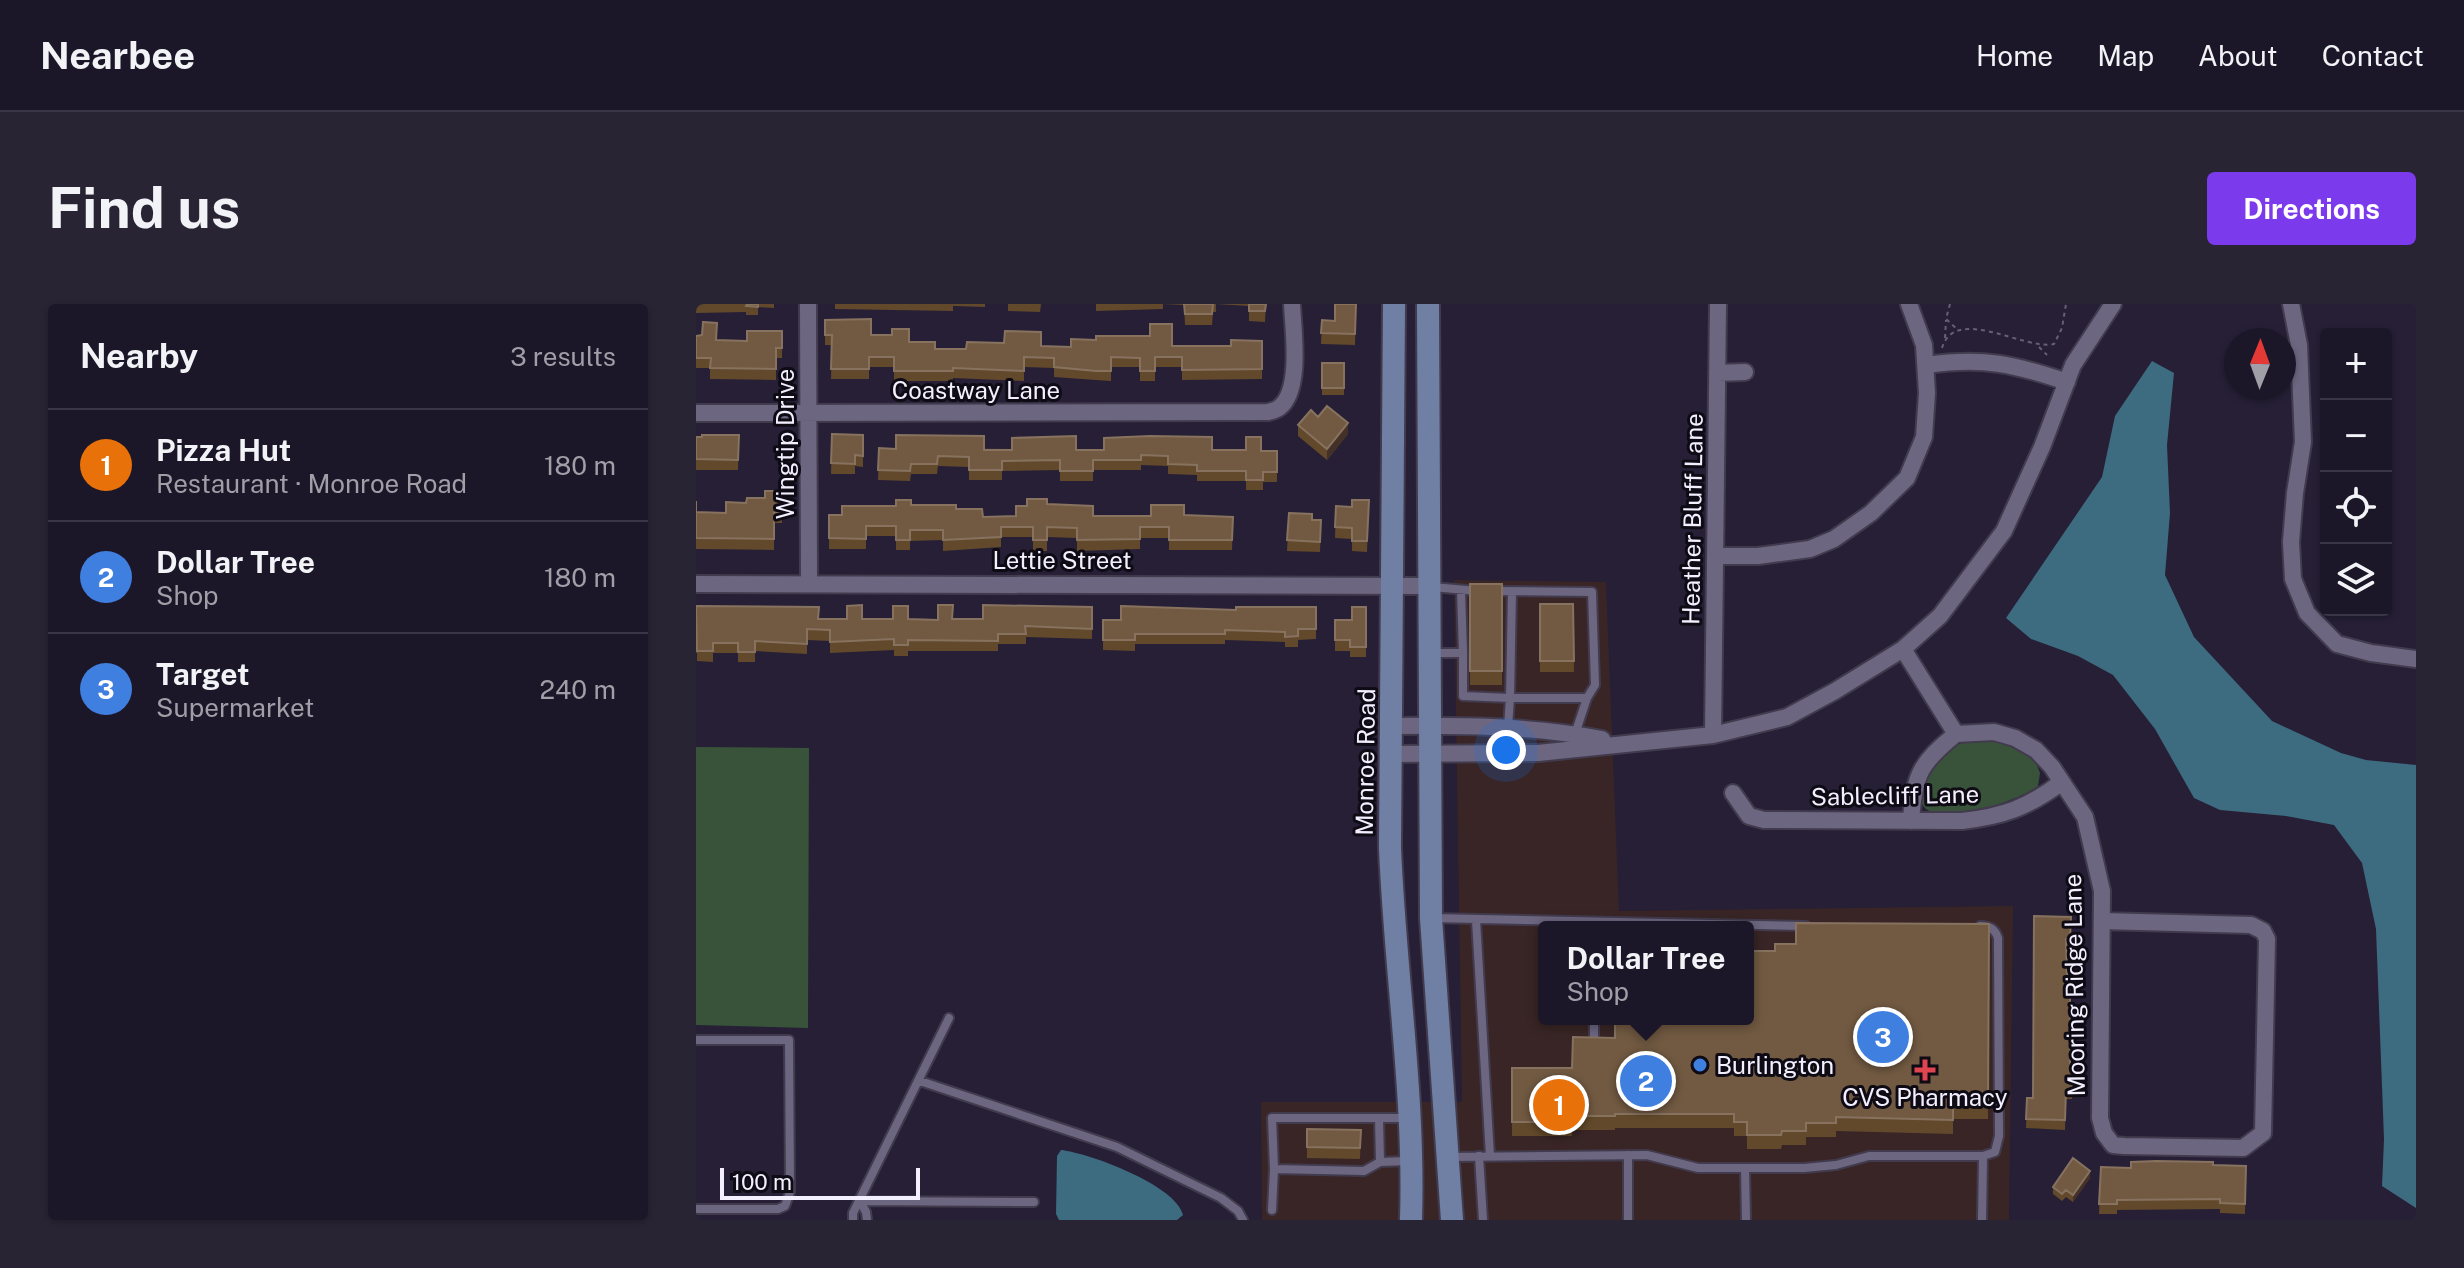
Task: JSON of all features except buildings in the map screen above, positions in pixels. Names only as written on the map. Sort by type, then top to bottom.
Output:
[{"type":"main road","name":"Monroe Road","points":[[1394,304],[1394,586],[1390,754],[1392,918],[1411,1118],[1411,1220]]},
{"type":"main road","points":[[1428,304],[1431,918],[1452,1220]]},
{"type":"main road","points":[[1394,344],[1428,344]]},
{"type":"main road","points":[[1392,918],[1431,918]]},
{"type":"main road","points":[[1413,1161],[1448,1157]]},
{"type":"street","name":"Wingtip Drive","points":[[808,304],[809,583]]},
{"type":"street","name":"Coastway Lane","points":[[696,413],[1268,412],[1281,407],[1290,393],[1293,377],[1292,304]]},
{"type":"street","name":"Heather Bluff Lane","points":[[1713,735],[1718,304]]},
{"type":"street","points":[[1715,556],[1758,556],[1810,549],[1834,539],[1871,513],[1907,478],[1924,437],[1927,365],[1924,345],[1909,304]]},
{"type":"street","points":[[1390,754],[1538,753],[1713,735],[1787,717],[1903,649],[1940,616],[2004,531],[2042,447],[2073,365],[2113,304]]},
{"type":"street","points":[[2291,304],[2299,345],[2303,442],[2291,542],[2293,579],[2307,613],[2337,644],[2371,653],[2416,659]]},
{"type":"street","points":[[1927,365],[1959,360],[2010,364],[2067,382]]},
{"type":"street","points":[[1717,373],[1745,372]]},
{"type":"street","name":"Lettie Street","points":[[696,584],[1428,586]]},
{"type":"street","points":[[1903,649],[1956,734],[1923,764],[1916,782],[1911,821]]},
{"type":"street","points":[[1391,726],[1508,727],[1575,734],[1619,743]]},
{"type":"street","name":"Mooring Ridge Lane","points":[[1956,734],[1994,732],[2015,738],[2036,750],[2085,817],[2102,891],[2100,1118],[2104,1133],[2113,1145],[2243,1148],[2263,1133],[2267,939],[2263,931],[2251,925],[2102,921]]},
{"type":"street","name":"Sablecliff Lane","points":[[1733,793],[1749,816],[1764,820],[1962,821],[1991,818],[2021,809],[2062,782]]},
{"type":"lane","points":[[1428,586],[1461,591],[1592,592],[1595,685],[1587,698],[1575,734]]},
{"type":"lane","points":[[1461,591],[1463,696],[1587,698]]},
{"type":"lane","points":[[1508,727],[1512,592]]},
{"type":"lane","points":[[1429,653],[1463,653]]},
{"type":"lane","points":[[1431,918],[1538,923]]},
{"type":"lane","points":[[1476,920],[1490,1156]]},
{"type":"lane","points":[[1754,926],[1811,926]]},
{"type":"lane","points":[[1448,1157],[1651,1155],[1698,1168],[1745,1168],[1826,1167],[1869,1156],[1983,1156],[1995,1152],[1999,1136],[1998,938],[1991,928],[1974,927]]},
{"type":"lane","points":[[853,1220],[853,1213],[949,1018]]},
{"type":"lane","points":[[1594,1025],[1594,1042]]},
{"type":"lane","points":[[696,1040],[789,1040],[790,1192],[785,1206],[778,1209],[696,1209]]},
{"type":"lane","points":[[920,1081],[1117,1147],[1221,1198],[1238,1211],[1243,1220]]},
{"type":"lane","points":[[1272,1210],[1272,1118],[1411,1118]]},
{"type":"lane","points":[[1379,1118],[1380,1162]]},
{"type":"lane","points":[[1628,1155],[1628,1220]]},
{"type":"lane","points":[[1479,1156],[1483,1220]]},
{"type":"lane","points":[[1982,1220],[1983,1156]]},
{"type":"lane","points":[[1274,1169],[1364,1171],[1380,1162],[1413,1161]]},
{"type":"lane","points":[[1745,1168],[1746,1220]]},
{"type":"lane","points":[[860,1201],[1034,1202]]},
{"type":"lane","points":[[860,1201],[867,1220]]},
{"type":"path","points":[[1941,353],[1946,319],[1942,304]]},
{"type":"path","points":[[1946,311],[1950,304]]},
{"type":"path","points":[[2038,346],[2054,344],[2062,328],[2066,304]]},
{"type":"path","points":[[1946,319],[1959,330]]},
{"type":"path","points":[[1945,338],[1959,330],[1992,330],[2038,346],[2047,355]]},
{"type":"shaded area","points":[[1454,580],[1606,582],[1619,911],[2013,906],[2009,1220],[1262,1220],[1261,1102],[1462,1102]]},
{"type":"green space","points":[[1985,739],[2002,742],[2035,760],[2040,773],[2038,786],[2000,804],[1965,813],[1935,813],[1925,808],[1921,802],[1922,785],[1937,760],[1953,747]]},
{"type":"green space","points":[[696,747],[809,748],[808,1028],[696,1025]]},
{"type":"water","points":[[2152,361],[2174,373],[2167,445],[2170,513],[2165,575],[2194,637],[2272,721],[2341,753],[2366,760],[2416,765],[2416,1208],[2382,1186],[2384,1139],[2376,929],[2362,863],[2334,825],[2286,816],[2220,810],[2194,798],[2155,729],[2113,675],[2078,656],[2031,639],[2006,618],[2102,477],[2115,416]]},
{"type":"water","points":[[1061,1150],[1091,1157],[1149,1182],[1177,1204],[1183,1215],[1177,1220],[1059,1220],[1056,1214],[1057,1156]]},
{"type":"place","name":"Target","points":[[1883,1037]]},
{"type":"place","name":"Burlington","points":[[1700,1065]]},
{"type":"place","name":"CVS Pharmacy","points":[[1925,1070]]},
{"type":"place","name":"Dollar Tree","points":[[1646,1081]]},
{"type":"place","name":"Pizza Hut","points":[[1559,1105]]}]
